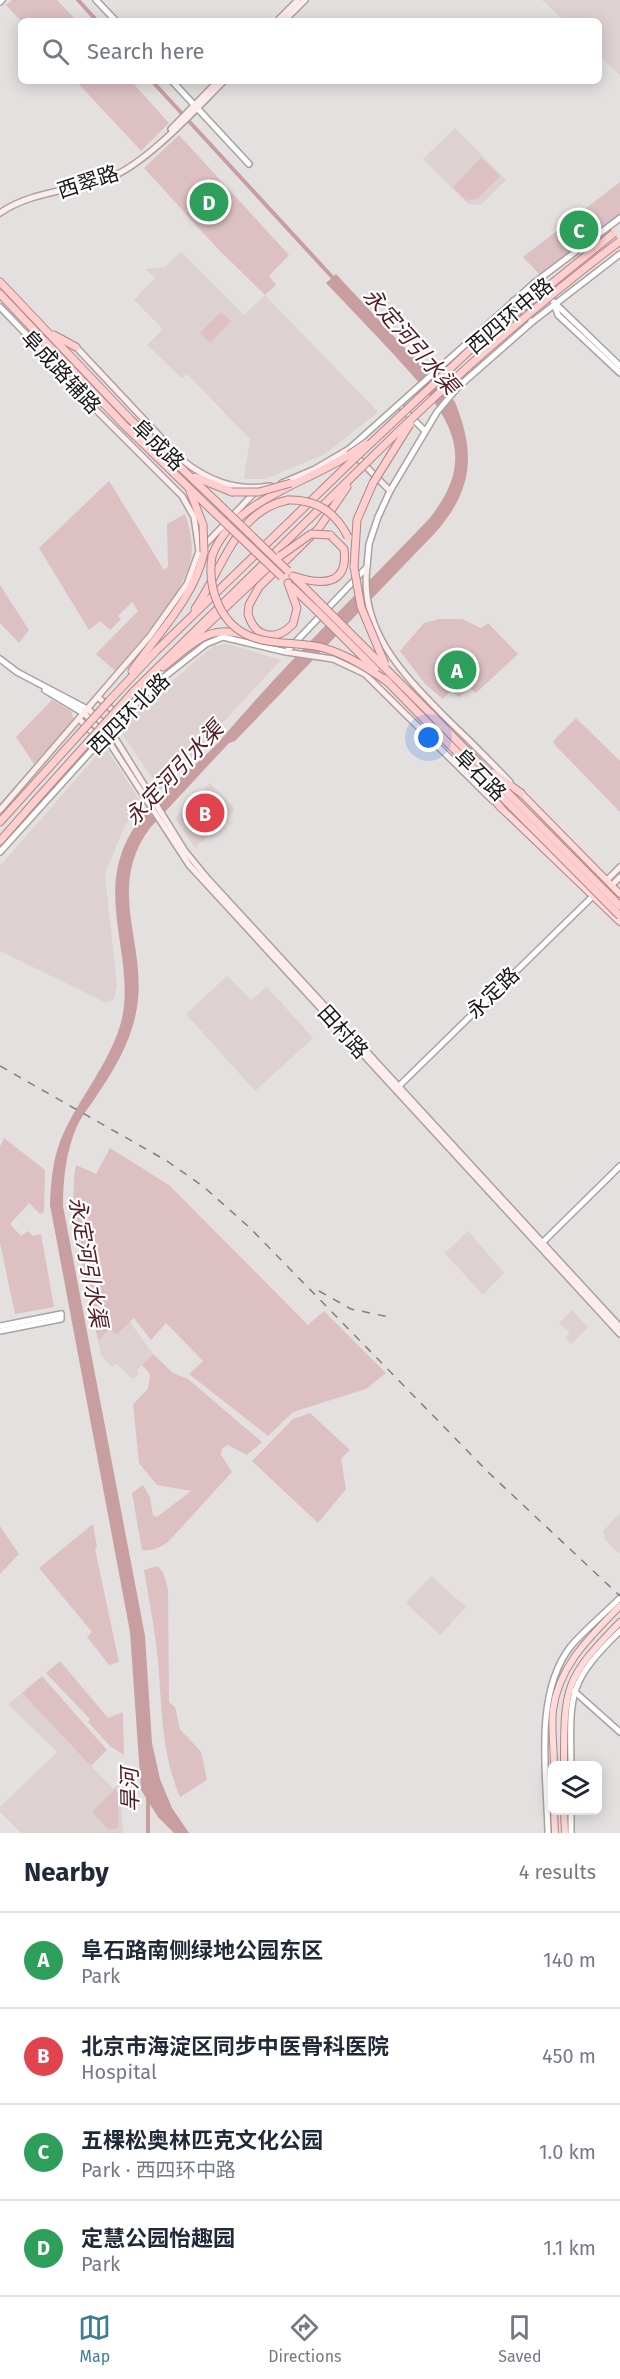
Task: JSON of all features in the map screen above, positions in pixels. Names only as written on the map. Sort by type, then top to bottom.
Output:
[{"type":"highway","name":"西四环中路","points":[[185,623],[471,349],[617,231]]},
{"type":"highway","name":"西四环中路","points":[[356,473],[418,411],[549,295],[620,241]]},
{"type":"highway","name":"阜成路","points":[[0,282],[124,425],[315,609]]},
{"type":"highway","name":"阜成路","points":[[0,294],[321,604]]},
{"type":"highway","points":[[44,334],[76,347]]},
{"type":"highway","points":[[44,334],[55,365]]},
{"type":"highway","points":[[354,567],[354,537],[363,501],[418,411]]},
{"type":"highway","points":[[254,638],[229,621],[214,596],[210,581],[217,543],[230,526],[250,509],[323,471],[380,434]]},
{"type":"highway","points":[[188,474],[232,492],[267,490],[323,471]]},
{"type":"highway","points":[[288,583],[297,608],[293,624],[277,635],[267,636],[257,631],[248,614],[253,596],[319,528],[356,473]]},
{"type":"highway","points":[[0,843],[133,692],[356,473]]},
{"type":"highway","points":[[118,691],[188,594],[201,566],[203,525],[189,488]]},
{"type":"highway","points":[[0,822],[118,691],[185,623],[246,523],[266,506],[288,500],[308,501],[328,510],[336,518],[348,537],[359,598],[368,629],[389,672]]},
{"type":"highway","points":[[171,654],[225,610],[280,556],[311,534],[330,536],[344,549],[344,569],[330,581],[321,582],[291,574]]},
{"type":"highway","name":"阜石路","points":[[321,604],[482,765],[504,794],[620,916]]},
{"type":"highway","name":"阜石路","points":[[315,609],[423,718],[620,905]]},
{"type":"highway","points":[[140,685],[207,634],[230,631],[254,638],[328,649],[361,664],[388,682]]},
{"type":"highway","points":[[450,744],[501,808]]},
{"type":"highway","points":[[482,765],[521,793]]},
{"type":"main road","points":[[280,18],[298,0]]},
{"type":"main road","points":[[287,18],[305,0]]},
{"type":"main road","points":[[194,108],[215,84]]},
{"type":"main road","points":[[194,108],[221,84]]},
{"type":"main road","name":"西翠路","points":[[0,213],[19,202],[88,185],[124,171],[194,108]]},
{"type":"main road","name":"阜成路辅路","points":[[76,347],[180,459],[197,473],[223,484],[259,488]]},
{"type":"main road","name":"阜成路辅路","points":[[55,365],[87,401],[182,496],[194,518],[202,552]]},
{"type":"main road","points":[[202,552],[259,488],[278,484],[308,472],[349,449],[390,491]]},
{"type":"main road","name":"西四环北路","points":[[0,810],[99,698],[181,595],[202,552]]},
{"type":"main road","name":"阜石路","points":[[367,567],[369,606],[380,640],[408,680],[620,894]]},
{"type":"main road","name":"西四环北路","points":[[289,652],[320,657]]},
{"type":"main road","name":"阜石路","points":[[320,657],[343,662],[365,674],[620,922]]},
{"type":"main road","points":[[99,698],[121,718]]},
{"type":"main road","name":"田村路","points":[[87,712],[110,730],[164,821],[208,879],[541,1244],[620,1327]]},
{"type":"main road","name":"田村路","points":[[87,712],[103,738],[153,804]]},
{"type":"main road","points":[[80,720],[103,738]]},
{"type":"main road","name":"永定路","points":[[609,882],[620,867]]},
{"type":"main road","name":"永定路","points":[[609,882],[620,877]]},
{"type":"main road","points":[[604,906],[605,898],[613,897],[620,905]]},
{"type":"main road","name":"田村路","points":[[541,1244],[620,1334]]},
{"type":"main road","points":[[554,1761],[553,1712],[562,1676],[581,1647],[620,1606]]},
{"type":"main road","points":[[568,1761],[564,1710],[569,1688],[588,1654],[620,1622]]},
{"type":"main road","points":[[550,1832],[552,1815]]},
{"type":"main road","points":[[564,1815],[565,1833]]},
{"type":"street","points":[[96,0],[113,18]]},
{"type":"street","points":[[174,84],[194,108],[249,164]]},
{"type":"street","name":"西四环中路","points":[[349,449],[534,283],[620,218]]},
{"type":"street","name":"西四环中路","points":[[390,491],[437,412],[454,393],[532,322],[620,254]]},
{"type":"street","points":[[552,268],[573,289]]},
{"type":"street","points":[[534,283],[554,304],[564,309],[620,366]]},
{"type":"street","points":[[513,301],[532,322]]},
{"type":"street","points":[[554,304],[558,315],[620,373]]},
{"type":"street","name":"阜成路辅路","points":[[0,307],[55,365]]},
{"type":"street","points":[[400,405],[424,432]]},
{"type":"street","points":[[289,652],[367,567],[369,544],[390,491]]},
{"type":"street","name":"西四环北路","points":[[0,852],[121,718],[159,681],[217,638],[237,639],[289,652]]},
{"type":"street","points":[[0,661],[87,712]]},
{"type":"street","name":"永定路","points":[[398,1088],[609,882]]},
{"type":"street","points":[[603,888],[613,897]]},
{"type":"street","points":[[541,1244],[620,1166]]},
{"type":"street","points":[[61,1314],[61,1319],[0,1328],[61,1314]]},
{"type":"street","points":[[550,1832],[546,1709],[550,1688],[571,1647],[620,1598]]},
{"type":"street","points":[[569,1761],[570,1715],[574,1691],[590,1661],[620,1631]]},
{"type":"street","points":[[574,1691],[620,1732]]},
{"type":"street","points":[[571,1815],[571,1833]]},
{"type":"shaded area","points":[[12,0],[57,0],[74,18],[18,18],[6,5]]},
{"type":"shaded area","points":[[542,0],[620,0],[620,76],[602,58],[602,18],[561,18]]},
{"type":"shaded area","points":[[79,84],[134,84],[169,123],[141,151]]},
{"type":"shaded area","points":[[455,128],[506,180],[481,205],[468,204],[423,159]]},
{"type":"shaded area","points":[[179,135],[289,255],[269,276],[276,285],[265,295],[217,248],[144,168]]},
{"type":"shaded area","points":[[481,158],[500,176],[478,198],[467,201],[453,187]]},
{"type":"shaded area","points":[[620,182],[620,214],[541,276],[523,257]]},
{"type":"shaded area","points":[[181,252],[244,315],[265,295],[378,412],[325,454],[265,479],[244,479],[250,439],[187,374],[182,378],[147,345],[163,329],[134,300],[155,278],[145,269],[165,267]]},
{"type":"shaded area","points":[[336,274],[455,402],[462,421],[468,455],[464,486],[448,517],[435,533],[235,741],[229,743],[150,828],[137,850],[131,871],[129,892],[138,977],[136,1013],[129,1038],[118,1062],[77,1126],[70,1145],[65,1175],[63,1206],[145,1636],[152,1743],[160,1779],[172,1808],[189,1833],[174,1833],[158,1817],[141,1790],[130,1632],[50,1205],[52,1176],[55,1157],[65,1130],[109,1053],[120,1026],[125,983],[115,895],[122,852],[130,835],[153,804],[210,751],[298,654],[428,520],[445,496],[453,474],[455,453],[451,433],[442,414],[413,376],[326,283]]},
{"type":"shaded area","points":[[221,312],[231,321],[210,343],[200,333]]},
{"type":"shaded area","points":[[109,481],[164,570],[168,567],[167,524],[185,514],[192,546],[189,566],[173,598],[115,671],[96,654],[138,611],[132,602],[118,616],[121,619],[110,630],[100,621],[89,630],[39,548]]},
{"type":"shaded area","points":[[0,585],[29,630],[19,643],[0,623]]},
{"type":"shaded area","points":[[439,619],[462,619],[481,628],[488,623],[518,654],[476,693],[470,688],[459,697],[451,691],[443,699],[426,685],[400,651],[424,623]]},
{"type":"shaded area","points":[[227,644],[281,660],[160,790],[118,728],[213,646]]},
{"type":"shaded area","points":[[52,700],[71,711],[74,720],[34,764],[16,737]]},
{"type":"shaded area","points":[[576,718],[620,761],[620,812],[553,741]]},
{"type":"shaded area","points":[[105,746],[143,806],[125,825],[105,874],[117,986],[114,999],[106,1003],[0,951],[0,866]]},
{"type":"shaded area","points":[[210,783],[235,809],[195,848],[175,818]]},
{"type":"shaded area","points":[[227,976],[251,1000],[267,987],[313,1038],[255,1091],[186,1014]]},
{"type":"shaded area","points":[[4,1138],[45,1170],[44,1212],[40,1214],[29,1203],[10,1224],[21,1236],[28,1231],[33,1236],[41,1234],[54,1307],[15,1314],[0,1243],[0,1147]]},
{"type":"shaded area","points":[[110,1148],[169,1185],[308,1325],[324,1311],[386,1373],[366,1389],[293,1412],[268,1436],[189,1374],[203,1361],[166,1323],[151,1340],[134,1318],[117,1335],[110,1329],[98,1341],[76,1229],[74,1185],[76,1165],[96,1174]]},
{"type":"shaded area","points":[[468,1231],[504,1273],[483,1295],[445,1253]]},
{"type":"shaded area","points":[[572,1310],[588,1327],[571,1344],[565,1338],[570,1333],[559,1323]]},
{"type":"shaded area","points":[[130,1322],[153,1354],[137,1370],[139,1373],[133,1379],[116,1364],[112,1367],[101,1355],[98,1341],[111,1328],[117,1335]]},
{"type":"shaded area","points":[[153,1354],[173,1373],[188,1379],[262,1442],[247,1455],[228,1445],[222,1449],[221,1455],[232,1472],[169,1541],[163,1546],[142,1550],[132,1493],[143,1485],[150,1497],[153,1516],[157,1517],[191,1491],[157,1485],[139,1463],[133,1404],[148,1389],[150,1374],[142,1365]]},
{"type":"shaded area","points":[[310,1413],[350,1450],[341,1459],[346,1489],[318,1523],[252,1461],[293,1419]]},
{"type":"shaded area","points":[[620,1513],[620,1554],[605,1540],[603,1531]]},
{"type":"shaded area","points":[[93,1524],[97,1548],[95,1549],[119,1662],[109,1665],[87,1637],[92,1632],[39,1568]]},
{"type":"shaded area","points":[[0,1526],[19,1554],[0,1574]]},
{"type":"shaded area","points":[[157,1566],[163,1572],[168,1589],[169,1702],[175,1707],[180,1729],[201,1752],[207,1780],[180,1797],[166,1747],[157,1649],[144,1570]]},
{"type":"shaded area","points":[[431,1576],[466,1607],[440,1635],[406,1603]]},
{"type":"shaded area","points":[[60,1661],[108,1718],[123,1712],[124,1755],[110,1746],[88,1722],[90,1719],[46,1673]]},
{"type":"shaded area","points":[[42,1676],[107,1750],[91,1766],[22,1693]]},
{"type":"shaded area","points":[[22,1693],[113,1789],[120,1783],[123,1833],[21,1833],[0,1812],[0,1807],[57,1752],[8,1704]]},
{"type":"shaded area","points":[[115,1789],[118,1794],[118,1828],[109,1830],[92,1812]]},
{"type":"waterway","name":"永定河引水渠","points":[[78,0],[94,18]]},
{"type":"waterway","name":"永定河引水渠","points":[[155,84],[334,279]]},
{"type":"waterway","name":"旱河","points":[[148,1798],[148,1833]]},
{"type":"railway","points":[[0,1066],[167,1161],[204,1187],[250,1228],[489,1473],[620,1596]]},
{"type":"railway","points":[[319,1291],[351,1309],[389,1317]]},
{"type":"place","name":"定慧公园怡趣园","points":[[209,202]]},
{"type":"place","name":"五棵松奥林匹克文化公园","points":[[579,230]]},
{"type":"place","name":"阜石路南侧绿地公园东区","points":[[457,670]]},
{"type":"place","name":"北京市海淀区同步中医骨科医院","points":[[205,813]]}]
